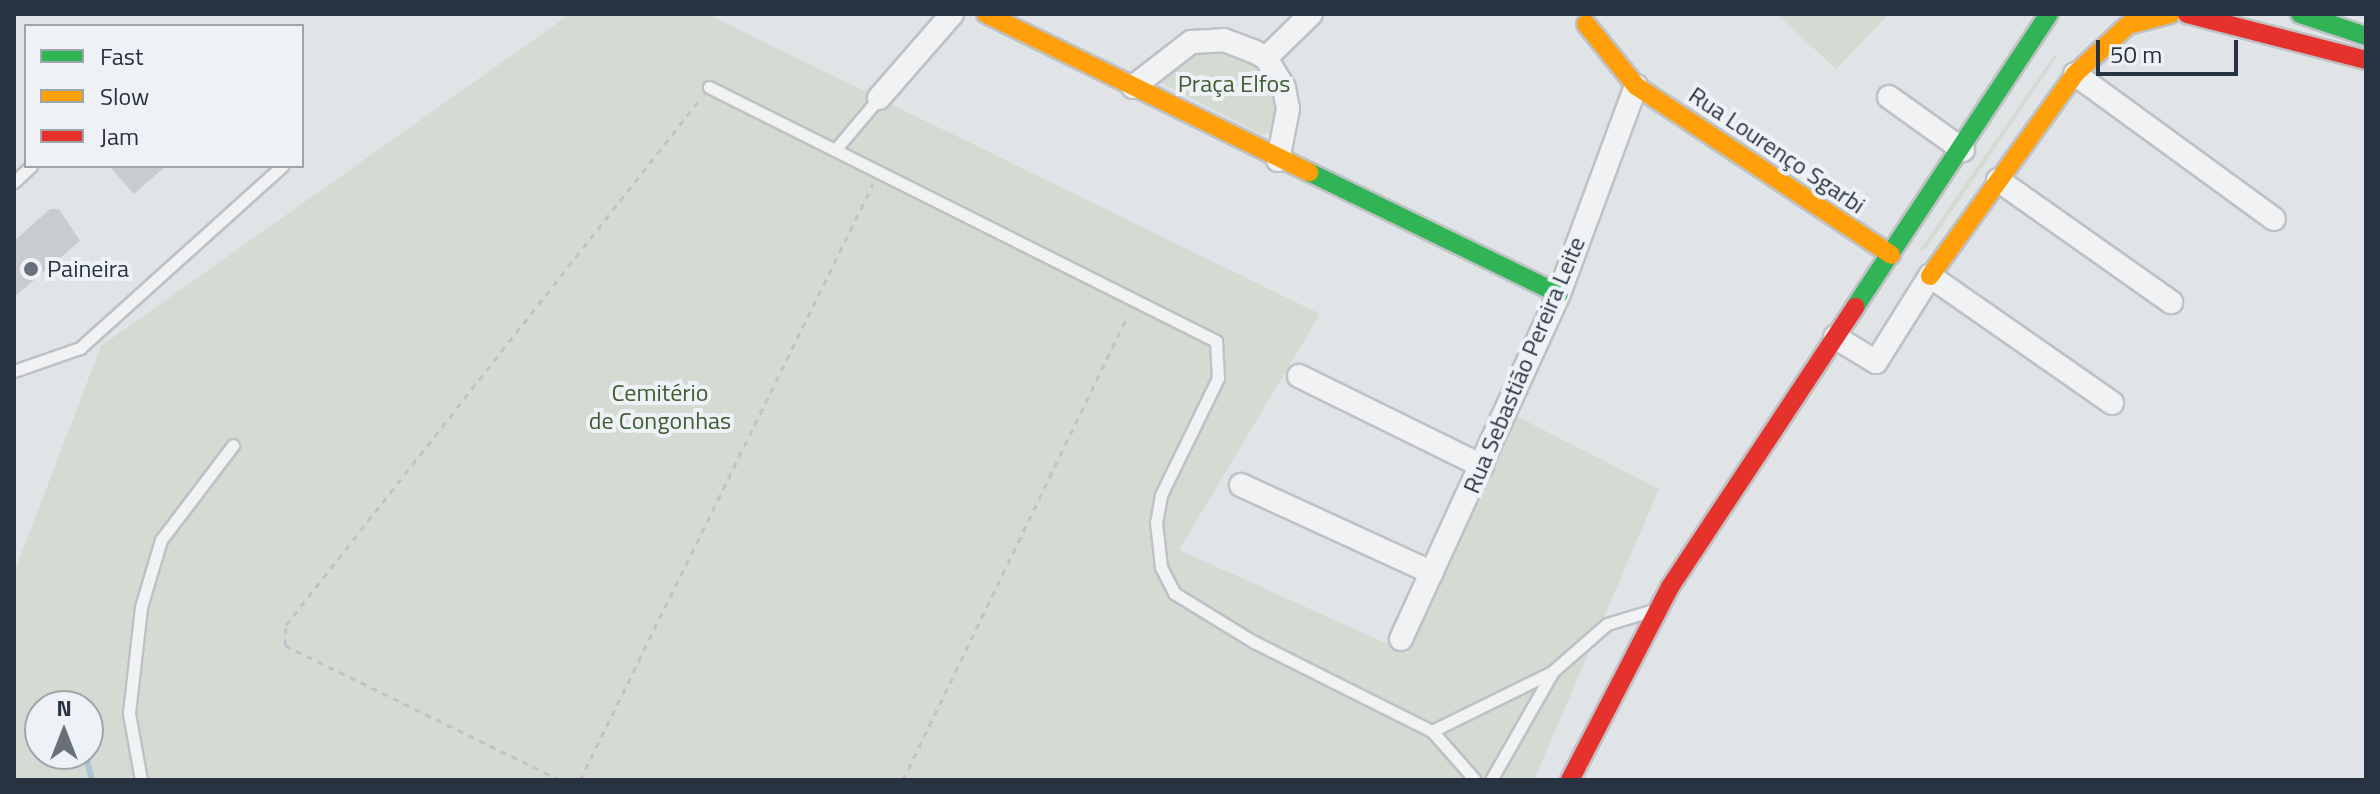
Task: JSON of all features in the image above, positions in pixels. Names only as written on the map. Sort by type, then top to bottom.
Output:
[{"type":"main road","points":[[986,14],[1278,160],[1559,294]]},
{"type":"main road","points":[[1570,780],[1659,608],[1835,337],[1963,150],[2049,14]]},
{"type":"main road","points":[[1855,310],[1902,279],[1998,180],[2075,74],[2128,25],[2171,14]]},
{"type":"main road","points":[[2187,14],[2360,59],[2362,35],[2300,14]]},
{"type":"main road","name":"Rua Lourenço Sgarbi","points":[[1586,24],[1636,86],[1891,255]]},
{"type":"main road","points":[[1911,226],[1921,261]]},
{"type":"street","points":[[879,98],[952,14]]},
{"type":"street","points":[[1266,58],[1311,14]]},
{"type":"street","points":[[1133,87],[1191,42],[1224,40],[1266,58],[1288,109],[1278,160]]},
{"type":"street","points":[[2075,74],[2274,219]]},
{"type":"street","name":"Rua Sebastião Pereira Leite","points":[[1401,639],[1559,294],[1636,86]]},
{"type":"street","points":[[1889,97],[1963,150]]},
{"type":"street","points":[[1998,180],[2171,302]]},
{"type":"street","points":[[1835,337],[1876,362],[1921,261],[2112,403]]},
{"type":"street","points":[[1299,376],[1482,466]]},
{"type":"street","points":[[1241,485],[1432,573]]},
{"type":"lane","points":[[709,87],[1206,333],[1221,350],[1218,378],[1161,495],[1156,522],[1161,567],[1174,593],[1240,634],[1432,731],[1475,780]]},
{"type":"lane","points":[[835,150],[879,98]]},
{"type":"lane","points":[[14,182],[29,168]]},
{"type":"lane","points":[[14,371],[80,348],[280,168]]},
{"type":"lane","points":[[141,780],[129,713],[141,607],[161,540],[233,445]]},
{"type":"lane","points":[[1432,731],[1552,672],[1607,624],[1659,608]]},
{"type":"lane","points":[[1491,780],[1552,672]]},
{"type":"path","points":[[560,780],[285,645],[286,625],[709,87]]},
{"type":"path","points":[[580,780],[879,172]]},
{"type":"path","points":[[903,780],[1135,300]]},
{"type":"green space","name":"Cemitério de Congonhas","points":[[570,14],[707,14],[1320,314],[1179,550],[1408,653],[1516,416],[1659,489],[1534,780],[14,780],[14,573],[101,346]]},
{"type":"green space","points":[[1777,14],[1889,14],[1836,69]]},
{"type":"green space","name":"Praça Elfos","points":[[1224,44],[1254,59],[1280,92],[1275,130],[1262,135],[1156,80],[1202,46]]},
{"type":"green space","points":[[2059,54],[1926,249],[1919,251],[2053,57]]},
{"type":"building","points":[[111,168],[164,168],[134,194]]},
{"type":"building","name":"Paineira","points":[[50,209],[59,209],[80,241],[14,297],[14,241]]},
{"type":"waterway","points":[[90,770],[92,780]]},
{"type":"traffic: fast","points":[[1855,307],[2049,14]]},
{"type":"traffic: fast","points":[[2300,14],[2366,36]]},
{"type":"traffic: fast","points":[[1309,172],[1559,294]]},
{"type":"traffic: slow","points":[[986,14],[1309,172]]},
{"type":"traffic: slow","points":[[1930,276],[2075,74],[2128,25],[2171,14]]},
{"type":"traffic: slow","points":[[1586,24],[1636,86],[1891,255]]},
{"type":"traffic: jam","points":[[2187,14],[2366,60]]},
{"type":"traffic: jam","points":[[1570,780],[1670,587],[1855,307]]},
{"type":"place","name":"Paineira","points":[[31,269]]}]
